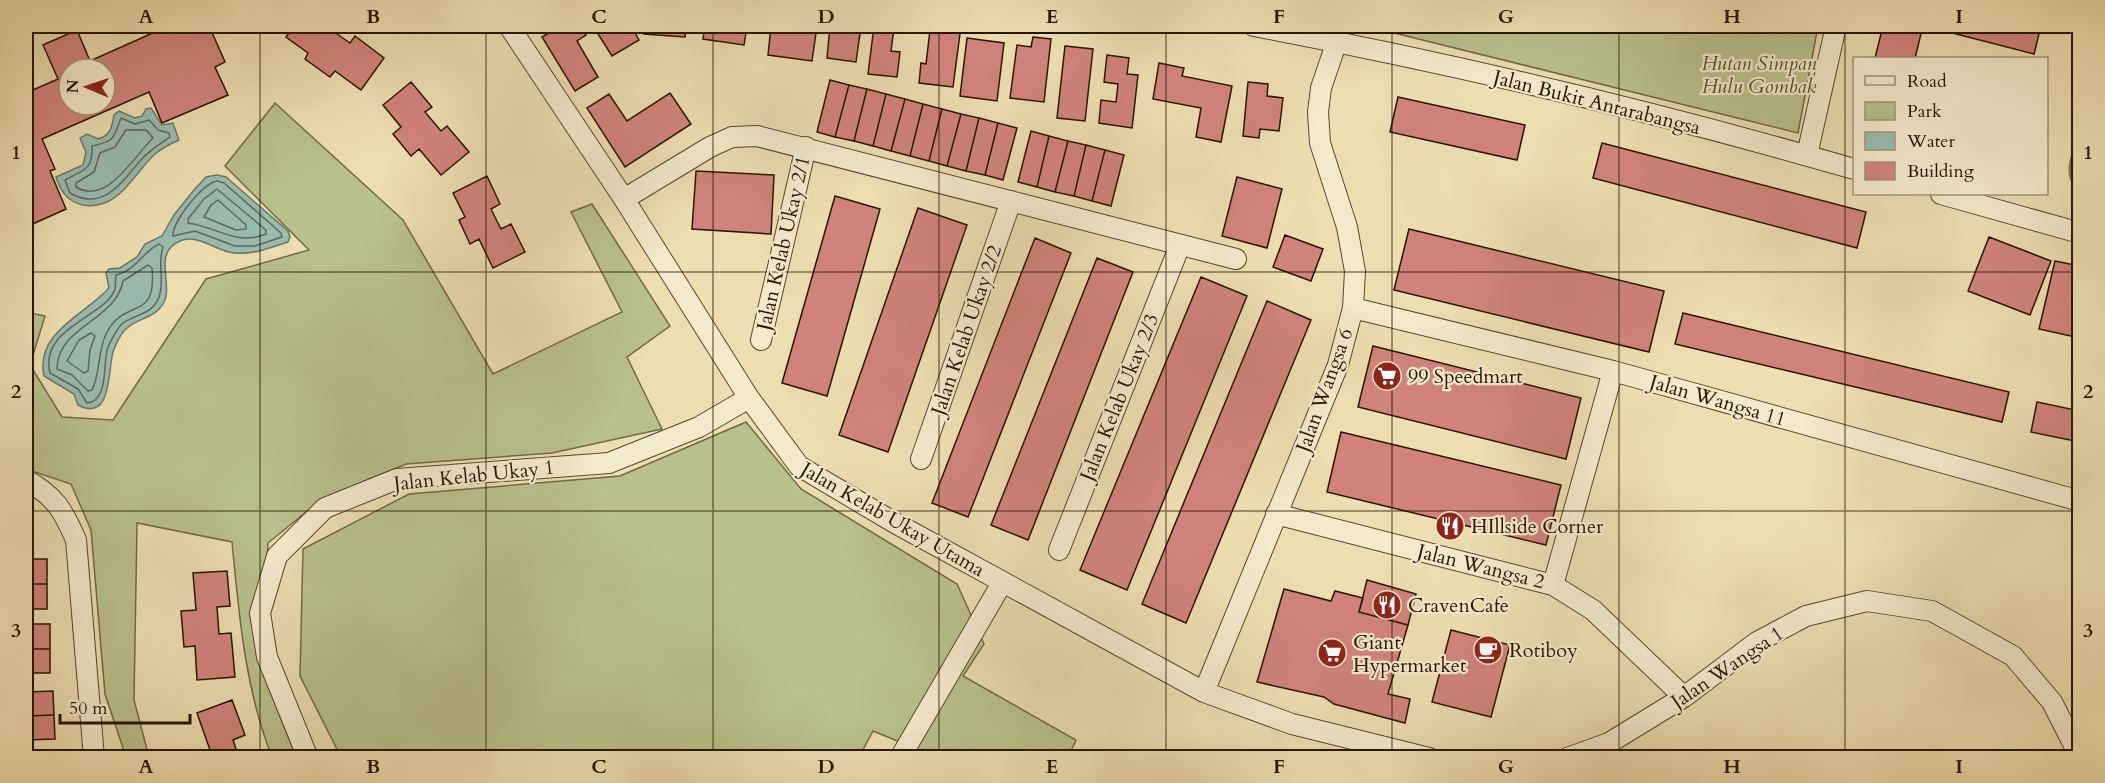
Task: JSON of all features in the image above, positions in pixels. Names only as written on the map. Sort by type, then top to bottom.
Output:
[{"type":"street","name":"Jalan Kelab Ukay Utama","points":[[509,26],[624,199],[749,398],[799,466],[1002,583],[1204,692]]},
{"type":"street","name":"Jalan Bukit Antarabangsa","points":[[1254,26],[1337,41],[1582,97],[1853,169]]},
{"type":"street","points":[[1807,155],[1836,26]]},
{"type":"street","name":"Jalan Wangsa 6","points":[[1204,692],[1338,365],[1353,308],[1355,271],[1347,227],[1320,143],[1318,112],[1322,88],[1337,41]]},
{"type":"street","points":[[624,199],[710,147],[732,137],[757,136],[1236,259]]},
{"type":"street","name":"Jalan Kelab Ukay 2/1","points":[[761,340],[806,147]]},
{"type":"street","points":[[1945,195],[2079,233]]},
{"type":"street","name":"Jalan Kelab Ukay 2/2","points":[[921,459],[1011,201]]},
{"type":"street","name":"Jalan Kelab Ukay 2/3","points":[[1059,550],[1180,245]]},
{"type":"street","name":"Jalan Wangsa 11","points":[[1353,308],[1613,371],[2079,501]]},
{"type":"street","points":[[1553,585],[1613,371]]},
{"type":"street","name":"Jalan Kelab Ukay 1","points":[[308,758],[267,657],[260,613],[277,556],[325,508],[397,479],[609,463],[699,427],[749,398]]},
{"type":"street","points":[[26,480],[44,490],[62,508],[76,540],[94,758]]},
{"type":"street","name":"Jalan Wangsa 2","points":[[1276,514],[1553,585],[1593,610],[1684,697]]},
{"type":"street","points":[[900,758],[1002,583]]},
{"type":"street","name":"Jalan Wangsa 1","points":[[1567,758],[1609,743],[1684,697],[1757,642],[1806,616],[1867,601],[1932,611],[2013,656],[2052,702],[2079,757]]},
{"type":"street","points":[[1204,692],[1292,724],[1429,758]]},
{"type":"green space","name":"Hutan Simpan Hulu Gombak","points":[[1366,26],[1818,26],[1798,133]]},
{"type":"green space","points":[[275,103],[403,220],[493,374],[622,312],[571,212],[592,204],[670,326],[627,357],[662,429],[552,453],[406,464],[322,499],[268,543],[262,670],[296,757],[272,757],[255,705],[237,597],[232,542],[137,523],[134,700],[149,757],[126,757],[105,694],[91,530],[71,484],[26,469],[26,312],[45,316],[30,365],[62,417],[113,420],[206,279],[309,250],[225,166]]},
{"type":"green space","points":[[746,422],[801,489],[957,584],[984,644],[963,676],[1076,740],[1068,758],[937,757],[873,731],[859,757],[341,757],[300,676],[303,549],[409,494],[620,476]]},
{"type":"water","points":[[151,108],[162,125],[173,123],[179,140],[155,154],[116,197],[96,205],[83,205],[69,198],[60,187],[56,177],[83,165],[86,152],[80,138],[87,134],[98,139],[106,135],[114,117],[117,117],[119,111],[135,118],[142,116],[146,109]]},
{"type":"water","points":[[217,175],[226,177],[288,231],[290,237],[288,242],[248,253],[226,251],[194,239],[179,241],[171,247],[165,259],[167,287],[162,306],[131,325],[120,336],[112,357],[107,390],[98,407],[90,409],[78,405],[74,394],[44,376],[43,361],[47,347],[64,326],[109,288],[106,273],[109,269],[120,268],[137,257],[145,244],[162,236],[174,215],[194,190],[206,177]]},
{"type":"building","points":[[153,26],[200,26],[203,32],[210,28],[225,62],[215,67],[228,95],[162,123],[149,92],[117,106],[117,57],[99,57],[155,32]]},
{"type":"building","points":[[294,26],[333,26],[330,29],[350,43],[355,36],[384,58],[361,90],[335,71],[330,77],[305,59],[308,53],[286,37]]},
{"type":"building","points":[[560,26],[580,26],[586,35],[577,41],[598,77],[575,91],[542,37]]},
{"type":"building","points":[[593,26],[631,26],[639,40],[612,56]]},
{"type":"building","points":[[645,26],[686,26],[685,37],[644,34]]},
{"type":"building","points":[[705,26],[747,26],[744,45],[703,39]]},
{"type":"building","points":[[771,26],[817,26],[812,61],[768,55]]},
{"type":"building","points":[[830,26],[861,26],[856,62],[827,58]]},
{"type":"building","points":[[874,26],[894,28],[891,51],[900,52],[897,77],[868,74]]},
{"type":"building","points":[[944,26],[961,26],[953,87],[919,83],[921,63],[926,64],[930,30],[943,32]]},
{"type":"building","points":[[1883,26],[1923,26],[1915,57],[1875,57]]},
{"type":"building","points":[[1934,26],[2041,26],[2034,54],[1933,28]]},
{"type":"building","points":[[77,30],[88,57],[57,57],[57,77],[43,45]]},
{"type":"building","points":[[1033,37],[1051,39],[1044,102],[1010,98],[1017,45],[1031,47]]},
{"type":"building","points":[[967,38],[1004,43],[997,101],[960,96]]},
{"type":"building","points":[[1065,46],[1093,49],[1085,121],[1057,118]]},
{"type":"building","points":[[1107,55],[1129,58],[1127,74],[1138,75],[1132,128],[1099,123],[1101,100],[1116,102],[1118,84],[1104,82]]},
{"type":"building","points":[[1159,63],[1184,68],[1182,76],[1232,86],[1221,142],[1196,137],[1201,108],[1153,99]]},
{"type":"building","points":[[57,79],[57,117],[92,117],[42,139],[55,169],[50,171],[66,209],[26,227],[26,93]]},
{"type":"building","points":[[830,80],[849,85],[835,137],[817,132]]},
{"type":"building","points":[[411,82],[432,107],[425,112],[441,131],[447,126],[469,152],[441,175],[419,149],[411,156],[393,134],[401,127],[383,105]]},
{"type":"building","points":[[1248,82],[1268,84],[1267,96],[1283,98],[1279,131],[1260,129],[1259,138],[1243,136]]},
{"type":"building","points":[[849,85],[867,89],[854,141],[835,137]]},
{"type":"building","points":[[867,89],[886,94],[873,146],[854,141]]},
{"type":"building","points":[[670,93],[691,124],[625,167],[587,108],[609,94],[627,121]]},
{"type":"building","points":[[886,94],[905,99],[891,151],[873,146]]},
{"type":"building","points":[[1398,97],[1525,125],[1517,160],[1390,132]]},
{"type":"building","points":[[905,99],[923,104],[910,156],[891,151]]},
{"type":"building","points":[[923,104],[942,109],[929,161],[910,156]]},
{"type":"building","points":[[942,109],[961,114],[947,166],[929,161]]},
{"type":"building","points":[[961,114],[979,118],[966,171],[947,166]]},
{"type":"building","points":[[979,118],[998,123],[985,175],[966,171]]},
{"type":"building","points":[[998,123],[1017,128],[1003,180],[985,175]]},
{"type":"building","points":[[1031,131],[1049,136],[1037,187],[1018,182]]},
{"type":"building","points":[[1049,136],[1068,141],[1055,192],[1037,187]]},
{"type":"building","points":[[1068,141],[1086,145],[1074,196],[1055,192]]},
{"type":"building","points":[[1602,143],[1866,212],[1857,248],[1593,178]]},
{"type":"building","points":[[1086,145],[1105,150],[1092,201],[1074,196]]},
{"type":"building","points":[[1105,150],[1124,155],[1111,206],[1092,201]]},
{"type":"building","points":[[696,171],[774,175],[771,234],[692,229]]},
{"type":"building","points":[[487,176],[500,204],[491,209],[501,229],[511,224],[525,252],[493,268],[479,239],[470,244],[459,220],[465,217],[453,193]]},
{"type":"building","points":[[1237,177],[1282,189],[1267,248],[1222,236]]},
{"type":"building","points":[[835,196],[880,209],[827,396],[782,383]]},
{"type":"building","points":[[918,208],[967,225],[888,452],[839,435]]},
{"type":"building","points":[[1409,229],[1664,291],[1649,352],[1394,290]]},
{"type":"building","points":[[1285,235],[1323,249],[1311,281],[1273,267]]},
{"type":"building","points":[[1989,237],[2051,261],[2030,315],[1968,291]]},
{"type":"building","points":[[1035,238],[1071,253],[968,517],[932,503]]},
{"type":"building","points":[[1097,258],[1133,272],[1028,540],[991,525]]},
{"type":"building","points":[[2055,261],[2080,266],[2080,338],[2039,329]]},
{"type":"building","points":[[1201,277],[1247,296],[1127,590],[1080,570]]},
{"type":"building","points":[[1267,301],[1311,320],[1186,623],[1142,604]]},
{"type":"building","points":[[1683,313],[2009,392],[2002,422],[1675,344]]},
{"type":"building","points":[[1373,346],[1581,398],[1566,459],[1358,407]]},
{"type":"building","points":[[2037,402],[2080,411],[2080,442],[2031,432]]},
{"type":"building","points":[[1341,432],[1561,485],[1546,545],[1327,492]]},
{"type":"building","points":[[26,559],[47,559],[47,584],[26,584]]},
{"type":"building","points":[[227,571],[230,606],[217,607],[219,634],[231,633],[235,677],[197,680],[195,646],[184,647],[181,611],[196,610],[193,573]]},
{"type":"building","name":"CravenCafe","points":[[1367,580],[1416,594],[1408,625],[1359,612]]},
{"type":"building","points":[[26,584],[47,584],[47,609],[26,609]]},
{"type":"building","name":"Giant Hypermarket","points":[[1284,589],[1331,601],[1335,591],[1363,598],[1359,612],[1408,625],[1388,694],[1410,699],[1405,723],[1334,704],[1324,697],[1257,682]]},
{"type":"building","points":[[26,624],[50,624],[50,649],[26,649]]},
{"type":"building","points":[[1451,630],[1510,645],[1491,717],[1432,702]]},
{"type":"building","points":[[26,649],[50,649],[50,673],[26,673]]},
{"type":"building","points":[[53,691],[54,715],[26,716],[26,692]]},
{"type":"building","points":[[232,700],[245,735],[233,740],[239,758],[200,758],[199,754],[210,750],[197,713]]},
{"type":"building","points":[[54,715],[55,739],[26,740],[26,716]]},
{"type":"waterway","points":[[2080,136],[2071,164],[2072,178],[2080,190]]},
{"type":"place","name":"99 Speedmart","points":[[1387,376]]},
{"type":"place","name":"HIllside Corner","points":[[1450,526]]},
{"type":"place","name":"CravenCafe","points":[[1387,605]]},
{"type":"place","name":"Rotiboy","points":[[1488,650]]},
{"type":"place","name":"Giant Hypermarket","points":[[1332,653]]}]
